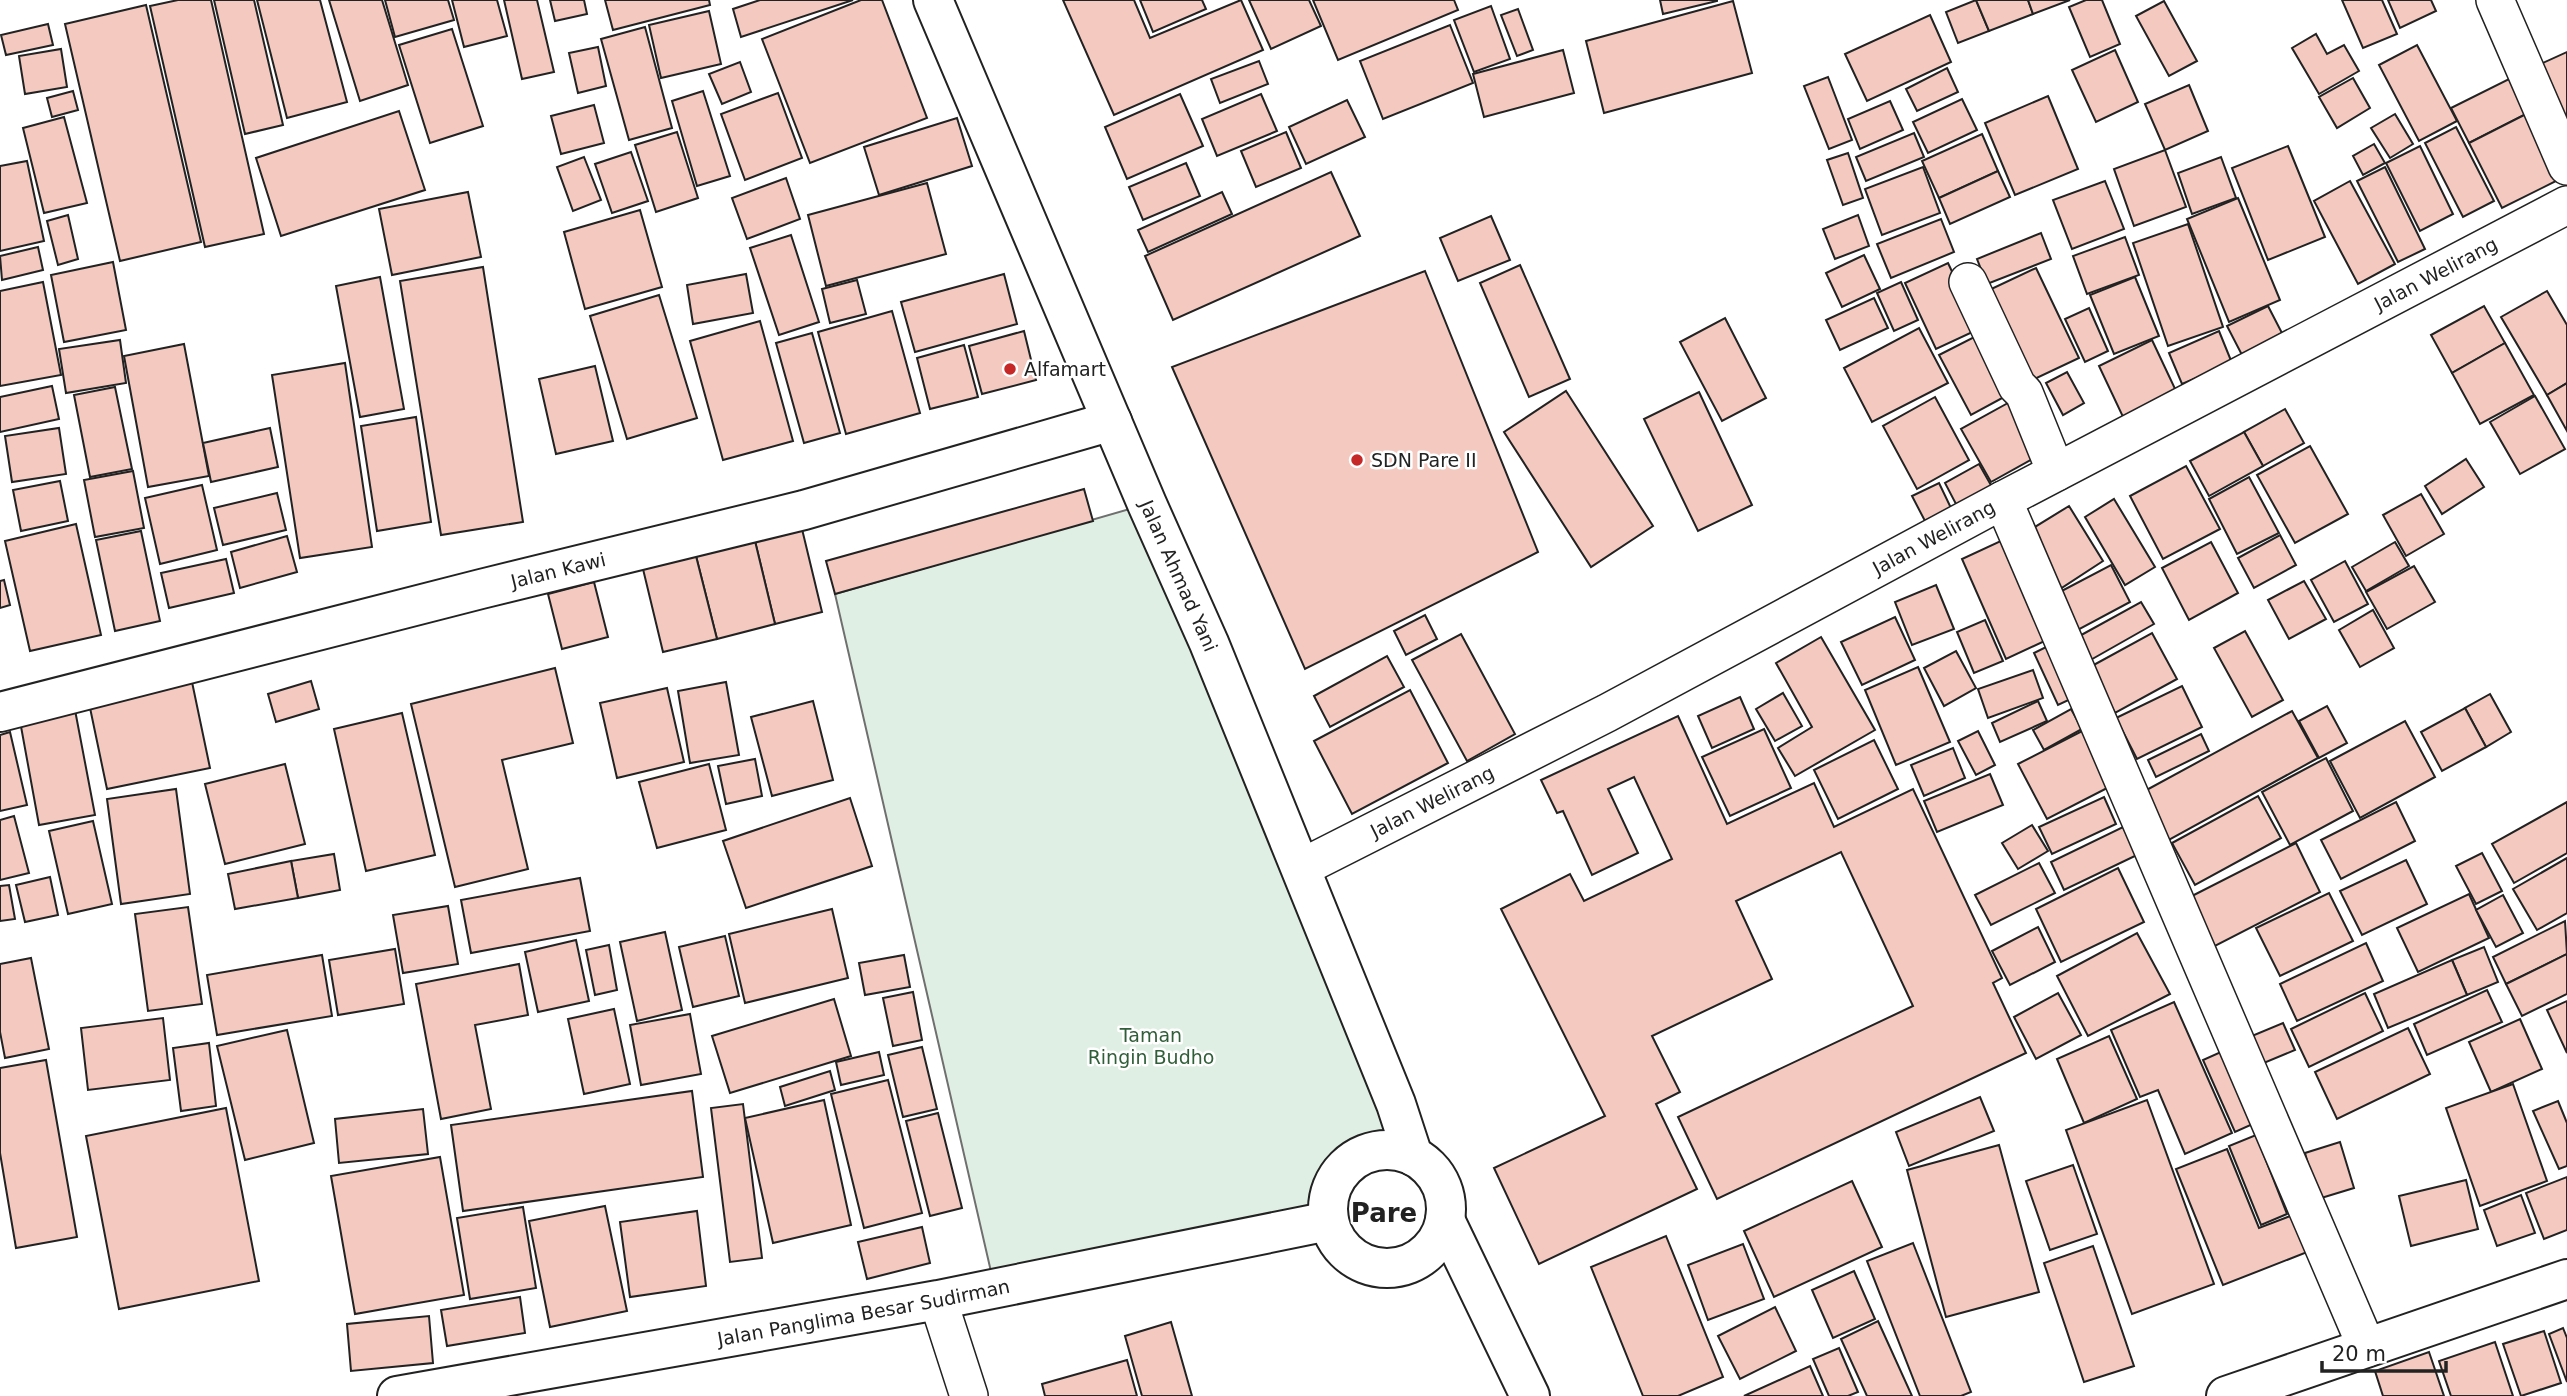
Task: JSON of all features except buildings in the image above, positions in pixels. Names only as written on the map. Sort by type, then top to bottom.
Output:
[{"type":"main road","name":"Jalan Ahmad Yani","points":[[933,0],[1209,643],[1396,1104],[1413,1156]]},
{"type":"main road","name":"Jalan Kawi","points":[[0,712],[804,510],[1112,421]]},
{"type":"main road","points":[[1394,1150],[1413,1156],[1429,1167],[1441,1184],[1446,1201],[1445,1220],[1438,1237],[1427,1252],[1412,1262],[1394,1267],[1376,1267],[1352,1257],[1335,1237],[1329,1221],[1328,1204],[1332,1187],[1340,1172],[1356,1159],[1374,1151],[1394,1150]]},
{"type":"main road","points":[[1445,1220],[1530,1396]]},
{"type":"main road","name":"Jalan Panglima Besar Sudirman","points":[[397,1396],[938,1300],[1329,1221]]},
{"type":"main road","points":[[2226,1396],[2567,1279]]},
{"type":"street","points":[[2495,0],[2567,166]]},
{"type":"street","name":"Jalan Welirang","points":[[1301,869],[1607,713],[2003,500],[2567,205]]},
{"type":"street","points":[[1968,282],[2017,386],[2024,393],[2056,472]]},
{"type":"street","points":[[2003,500],[2367,1348]]},
{"type":"street","points":[[938,1300],[969,1396]]},
{"type":"green space","name":"Taman Ringin Budho","points":[[1147,504],[1394,1150],[1369,1154],[1350,1164],[1337,1180],[1328,1204],[995,1289],[835,594]]},
{"type":"place","name":"Alfamart","points":[[1010,369]]},
{"type":"place","name":"SDN Pare II","points":[[1357,460]]},
{"type":"district","name":"Pare","points":[[1384,1213]]}]
